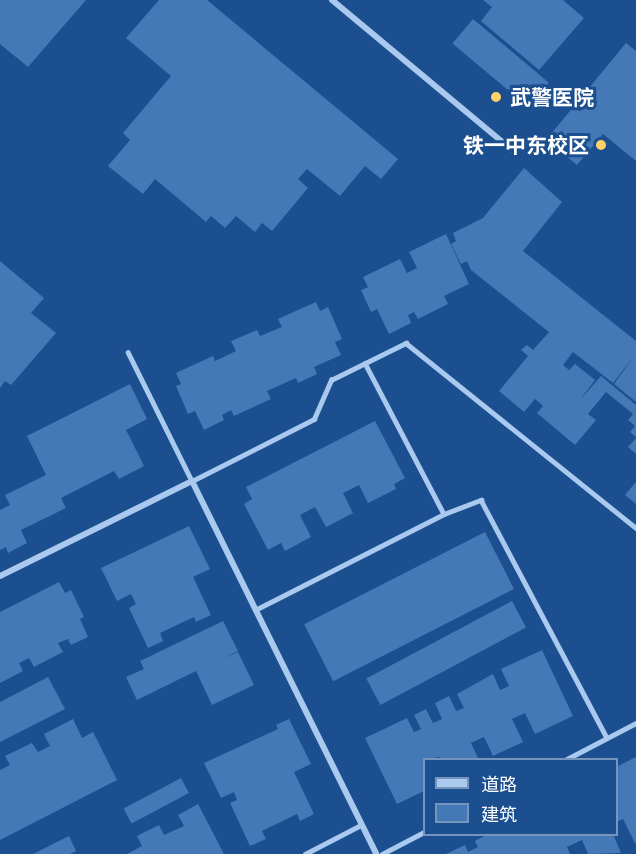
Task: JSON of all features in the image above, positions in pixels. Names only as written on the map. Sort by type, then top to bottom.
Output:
[{"type":"street","points":[[332,0],[512,150]]},
{"type":"street","points":[[0,576],[192,481],[376,854]]},
{"type":"lane","points":[[128,352],[192,481],[314,419],[331,380],[406,343],[636,528]]},
{"type":"lane","points":[[365,363],[444,513]]},
{"type":"lane","points":[[255,610],[444,513],[481,500],[606,738]]},
{"type":"lane","points":[[567,758],[636,723]]},
{"type":"lane","points":[[305,854],[361,825]]},
{"type":"lane","points":[[382,854],[423,833]]},
{"type":"building","points":[[0,0],[86,0],[28,67],[0,44]]},
{"type":"building","points":[[159,0],[207,0],[398,159],[381,179],[365,166],[340,196],[307,169],[298,179],[308,188],[272,231],[262,223],[255,232],[236,216],[225,228],[211,216],[206,222],[155,179],[143,194],[108,166],[130,140],[123,133],[171,76],[126,38]]},
{"type":"building","points":[[483,0],[563,0],[584,18],[539,70],[481,21],[492,7]]},
{"type":"building","points":[[473,19],[549,83],[528,107],[452,44]]},
{"type":"building","points":[[626,43],[636,51],[636,161],[603,134],[577,165],[546,140]]},
{"type":"building","points":[[524,168],[562,202],[523,251],[636,341],[636,402],[614,384],[635,355],[613,383],[573,352],[563,365],[569,370],[575,364],[595,380],[580,400],[601,376],[636,405],[636,437],[630,432],[635,426],[628,420],[633,414],[606,392],[588,414],[596,420],[575,445],[537,413],[543,406],[535,399],[524,412],[499,391],[528,356],[521,350],[527,345],[533,350],[549,332],[471,270],[467,261],[461,264],[451,244],[456,241],[453,233],[483,218]]},
{"type":"building","points":[[446,234],[469,284],[444,296],[448,304],[418,319],[414,312],[408,315],[411,323],[389,334],[377,309],[371,312],[361,290],[368,287],[363,277],[400,259],[407,273],[417,268],[409,252]]},
{"type":"building","points":[[0,261],[44,298],[31,313],[56,333],[11,385],[5,381],[0,388]]},
{"type":"building","points":[[316,302],[320,311],[328,307],[342,339],[335,342],[341,355],[314,367],[317,374],[298,383],[296,378],[267,391],[271,399],[234,416],[231,410],[222,415],[224,420],[204,430],[195,411],[188,414],[176,386],[181,384],[176,373],[213,356],[215,361],[236,351],[231,341],[257,330],[260,336],[282,327],[278,319]]},
{"type":"building","points":[[130,384],[147,419],[126,430],[144,466],[119,479],[114,471],[61,498],[66,508],[21,530],[27,543],[8,553],[6,547],[0,550],[0,510],[10,505],[5,495],[46,475],[27,436]]},
{"type":"building","points":[[375,421],[405,478],[394,484],[396,489],[368,503],[359,485],[343,493],[353,513],[326,527],[315,507],[300,515],[311,537],[285,551],[281,543],[268,550],[244,504],[252,499],[246,487]]},
{"type":"building","points":[[636,438],[636,454],[628,447]]},
{"type":"building","points":[[636,482],[636,504],[625,495]]},
{"type":"building","points":[[189,526],[210,569],[193,577],[211,615],[196,622],[194,617],[160,633],[163,641],[148,648],[129,608],[136,604],[131,594],[117,601],[101,568]]},
{"type":"building","points":[[485,532],[514,589],[333,681],[304,624]]},
{"type":"building","points":[[59,582],[65,593],[71,590],[84,617],[80,619],[88,637],[71,645],[68,639],[58,643],[63,652],[34,667],[29,658],[19,663],[23,671],[0,683],[0,612]]},
{"type":"building","points":[[512,601],[526,627],[380,705],[366,678]]},
{"type":"building","points":[[223,621],[238,651],[223,658],[238,652],[254,685],[212,705],[196,671],[137,700],[126,677],[144,669],[140,661]]},
{"type":"building","points":[[542,650],[573,716],[535,734],[525,713],[512,719],[523,742],[493,756],[484,737],[471,743],[478,758],[423,758],[423,791],[397,804],[365,738],[407,718],[414,732],[421,729],[414,715],[426,709],[433,723],[442,719],[435,703],[449,696],[456,711],[464,708],[457,694],[493,674],[500,690],[509,686],[501,669]]},
{"type":"building","points":[[48,677],[65,709],[0,742],[0,702]]},
{"type":"building","points":[[73,719],[82,738],[93,732],[117,780],[0,840],[0,770],[10,765],[5,756],[32,743],[38,752],[50,746],[44,734]]},
{"type":"building","points":[[289,719],[311,764],[294,772],[314,814],[300,821],[297,814],[262,831],[266,839],[250,846],[230,803],[237,800],[234,792],[221,798],[204,763],[278,729],[276,725]]},
{"type":"building","points":[[636,757],[636,845],[623,819],[618,821],[618,766]]},
{"type":"building","points":[[181,778],[189,793],[132,824],[124,809]]},
{"type":"building","points":[[198,804],[224,854],[127,854],[142,846],[137,836],[159,825],[164,835],[184,826],[178,815]]},
{"type":"building","points":[[69,836],[76,851],[70,854],[33,854]]},
{"type":"building","points":[[484,836],[614,836],[621,853],[588,854],[582,840],[567,847],[570,854],[446,854],[465,845],[468,852],[478,847],[475,841]]},
{"type":"place","name":"武警医院","points":[[496,97]]},
{"type":"place","name":"铁一中东校区","points":[[601,145]]}]
